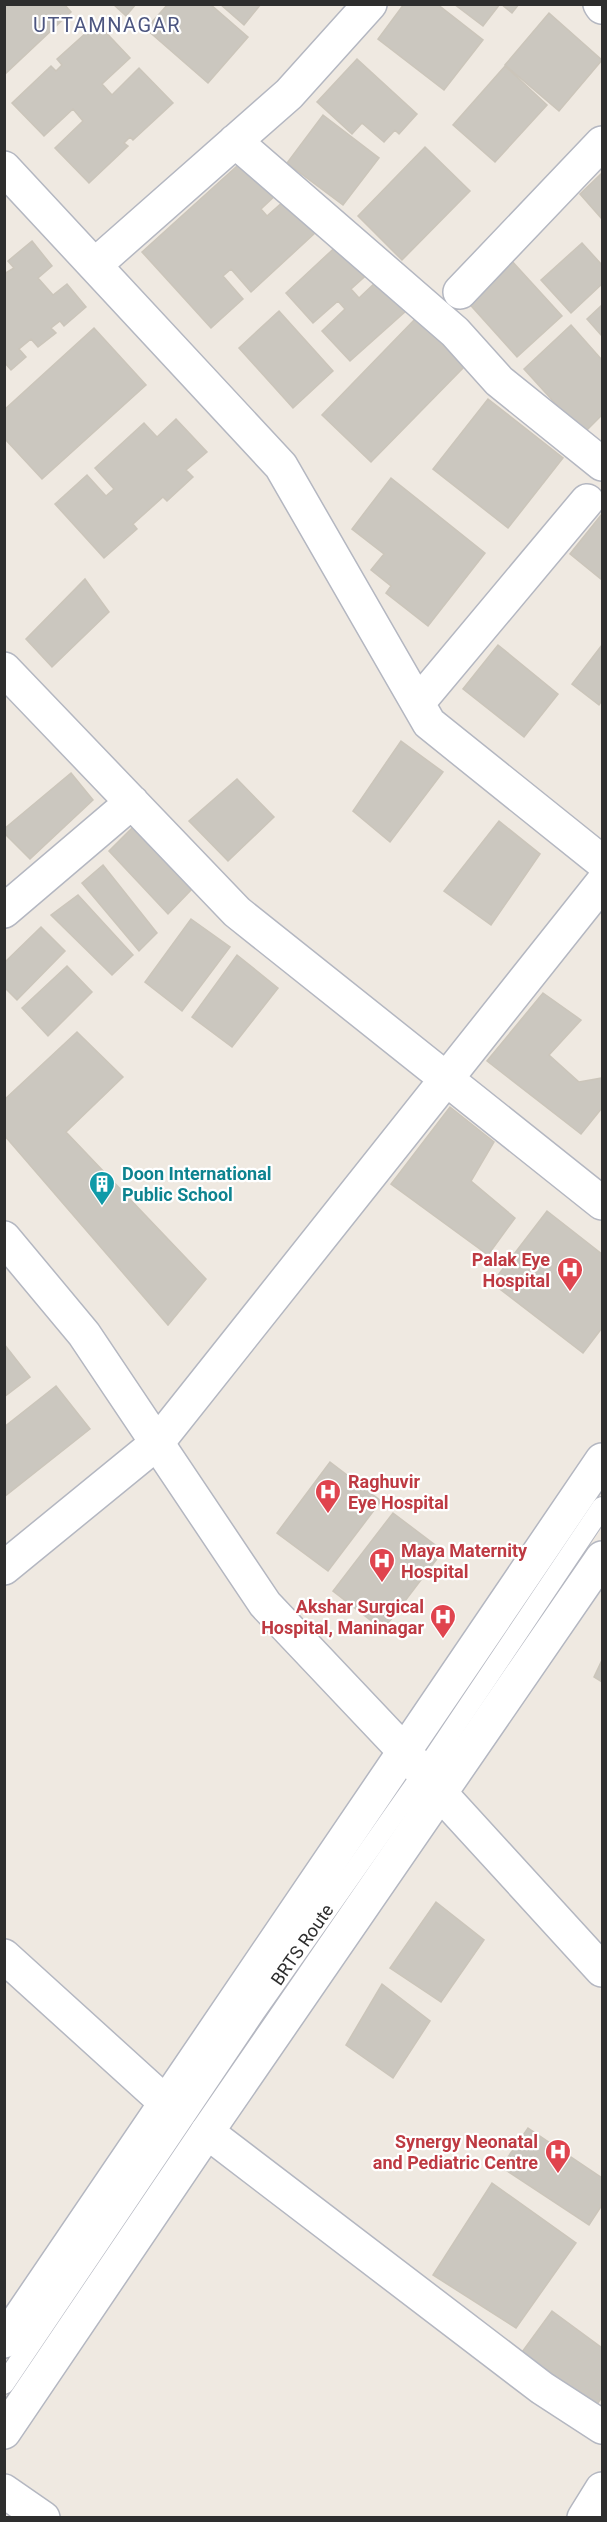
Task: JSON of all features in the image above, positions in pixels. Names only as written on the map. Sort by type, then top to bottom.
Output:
[{"type":"street","points":[[95,265],[289,94],[370,4]]},
{"type":"street","points":[[235,141],[455,332],[499,381],[603,464]]},
{"type":"street","points":[[460,292],[603,143]]},
{"type":"street","points":[[4,168],[282,466],[429,723],[603,862]]},
{"type":"street","points":[[418,703],[587,501]]},
{"type":"street","points":[[4,669],[237,912],[603,1203]]},
{"type":"street","points":[[4,910],[132,802]]},
{"type":"street","points":[[4,1568],[157,1443],[603,883]]},
{"type":"street","points":[[4,1238],[84,1335],[265,1604],[603,1970]]},
{"type":"street","points":[[4,2432],[207,2132],[423,1773],[603,1460]]},
{"type":"street","points":[[10,2320],[166,2103],[423,1773],[603,1558]]},
{"type":"street","points":[[4,1956],[166,2103]]},
{"type":"street","points":[[207,2132],[542,2388],[603,2427]]},
{"type":"street","points":[[584,2517],[603,2489]]},
{"type":"street","points":[[4,2491],[44,2517]]},
{"type":"lane","name":"BRTS Route","points":[[4,2384],[255,2012],[423,1773],[603,1507]]},
{"type":"building","points":[[4,4],[64,4],[71,12],[4,75]]},
{"type":"building","points":[[113,4],[136,4],[126,16]]},
{"type":"building","points":[[168,4],[210,4],[248,37],[208,83],[146,29]]},
{"type":"building","points":[[220,4],[261,4],[244,25]]},
{"type":"building","points":[[404,4],[437,4],[483,40],[444,90],[378,39]]},
{"type":"building","points":[[454,4],[500,4],[483,26]]},
{"type":"building","points":[[501,4],[519,4],[512,13]]},
{"type":"building","points":[[549,13],[602,60],[559,111],[505,65]]},
{"type":"building","points":[[97,23],[130,58],[102,84],[112,95],[139,68],[173,103],[133,140],[130,137],[124,143],[128,146],[89,183],[55,148],[83,121],[73,109],[44,136],[12,103],[51,66],[56,71],[62,65],[57,59]]},
{"type":"building","points":[[357,59],[417,114],[399,134],[395,130],[384,142],[362,123],[352,134],[317,102]]},
{"type":"building","points":[[505,66],[547,105],[495,162],[453,125]]},
{"type":"building","points":[[323,115],[379,158],[343,205],[287,163]]},
{"type":"building","points":[[425,147],[470,191],[402,260],[358,216]]},
{"type":"building","points":[[247,157],[279,192],[261,209],[267,216],[285,200],[315,233],[251,292],[231,269],[223,276],[243,299],[211,328],[142,252]]},
{"type":"building","points":[[602,173],[602,219],[580,194]]},
{"type":"building","points":[[343,240],[371,271],[351,289],[359,298],[378,280],[406,311],[350,361],[322,331],[345,309],[338,301],[313,323],[286,293]]},
{"type":"building","points":[[32,241],[52,266],[38,278],[53,295],[67,284],[86,307],[64,326],[60,321],[51,328],[56,333],[38,347],[31,339],[19,349],[26,357],[11,370],[4,362],[4,274],[14,268],[8,261]]},
{"type":"building","points":[[582,243],[602,265],[602,284],[571,313],[541,280]]},
{"type":"building","points":[[510,259],[562,316],[517,357],[465,299]]},
{"type":"building","points":[[602,305],[602,336],[587,319]]},
{"type":"building","points":[[279,311],[333,371],[293,408],[239,348]]},
{"type":"building","points":[[416,318],[465,366],[371,462],[322,415]]},
{"type":"building","points":[[571,325],[602,360],[602,415],[583,434],[524,369]]},
{"type":"building","points":[[94,328],[146,385],[42,479],[4,438],[4,410]]},
{"type":"building","points":[[488,399],[563,458],[508,528],[433,469]]},
{"type":"building","points":[[176,419],[207,452],[186,470],[193,477],[167,501],[163,497],[133,524],[137,529],[104,558],[55,504],[87,475],[106,496],[114,489],[95,468],[144,423],[157,437]]},
{"type":"building","points":[[391,478],[485,553],[428,626],[386,593],[391,586],[371,570],[384,554],[352,529]]},
{"type":"building","points":[[602,514],[602,580],[570,554]]},
{"type":"building","points":[[85,579],[109,612],[52,667],[26,639]]},
{"type":"building","points":[[498,645],[558,694],[524,737],[463,689]]},
{"type":"building","points":[[602,645],[602,700],[599,705],[572,684]]},
{"type":"building","points":[[401,741],[443,772],[390,842],[353,811]]},
{"type":"building","points":[[71,773],[93,800],[30,859],[4,833],[4,829]]},
{"type":"building","points":[[237,779],[274,817],[228,861],[189,821]]},
{"type":"building","points":[[499,821],[540,854],[491,925],[444,891]]},
{"type":"building","points":[[134,826],[193,888],[168,914],[109,851]]},
{"type":"building","points":[[103,865],[157,933],[139,951],[82,883]]},
{"type":"building","points":[[78,895],[133,955],[112,975],[51,915]]},
{"type":"building","points":[[191,919],[230,947],[182,1011],[145,982]]},
{"type":"building","points":[[41,927],[65,951],[17,1000],[4,987],[4,963]]},
{"type":"building","points":[[237,955],[278,988],[232,1047],[192,1017]]},
{"type":"building","points":[[67,966],[92,992],[48,1036],[22,1008]]},
{"type":"building","points":[[543,993],[581,1020],[549,1055],[579,1082],[602,1078],[602,1108],[581,1134],[487,1061]]},
{"type":"building","name":"Doon International Public School","points":[[77,1032],[123,1077],[66,1132],[206,1279],[168,1325],[4,1135],[4,1100]]},
{"type":"building","points":[[450,1107],[494,1142],[471,1181],[515,1218],[488,1255],[391,1184]]},
{"type":"building","points":[[547,1211],[602,1254],[602,1328],[583,1353],[492,1283]]},
{"type":"building","points":[[4,1344],[30,1377],[4,1397]]},
{"type":"building","points":[[56,1386],[90,1429],[4,1497],[4,1427]]},
{"type":"building","points":[[330,1462],[381,1501],[328,1571],[277,1533]]},
{"type":"building","points":[[393,1513],[443,1551],[383,1630],[333,1591]]},
{"type":"building","points":[[602,1660],[602,1682],[594,1677]]},
{"type":"building","points":[[436,1902],[484,1940],[441,2002],[390,1968]]},
{"type":"building","points":[[382,1984],[430,2021],[393,2078],[346,2045]]},
{"type":"building","points":[[528,2128],[602,2178],[602,2205],[589,2225],[501,2167]]},
{"type":"building","points":[[492,2183],[576,2243],[516,2328],[433,2275]]},
{"type":"building","points":[[552,2311],[602,2348],[602,2397],[596,2406],[522,2352]]},
{"type":"place","name":"Doon International Public School","points":[[102,1207]]},
{"type":"place","name":"Palak Eye Hospital","points":[[570,1293]]},
{"type":"place","name":"Raghuvir Eye Hospital","points":[[328,1515]]},
{"type":"place","name":"Maya Maternity Hospital","points":[[382,1584]]},
{"type":"place","name":"Akshar Surgical Hospital, Maninagar","points":[[443,1640]]},
{"type":"place","name":"Synergy Neonatal and Pediatric Centre","points":[[558,2175]]},
{"type":"district","name":"UTTAMNAGAR","points":[[107,25]]}]
